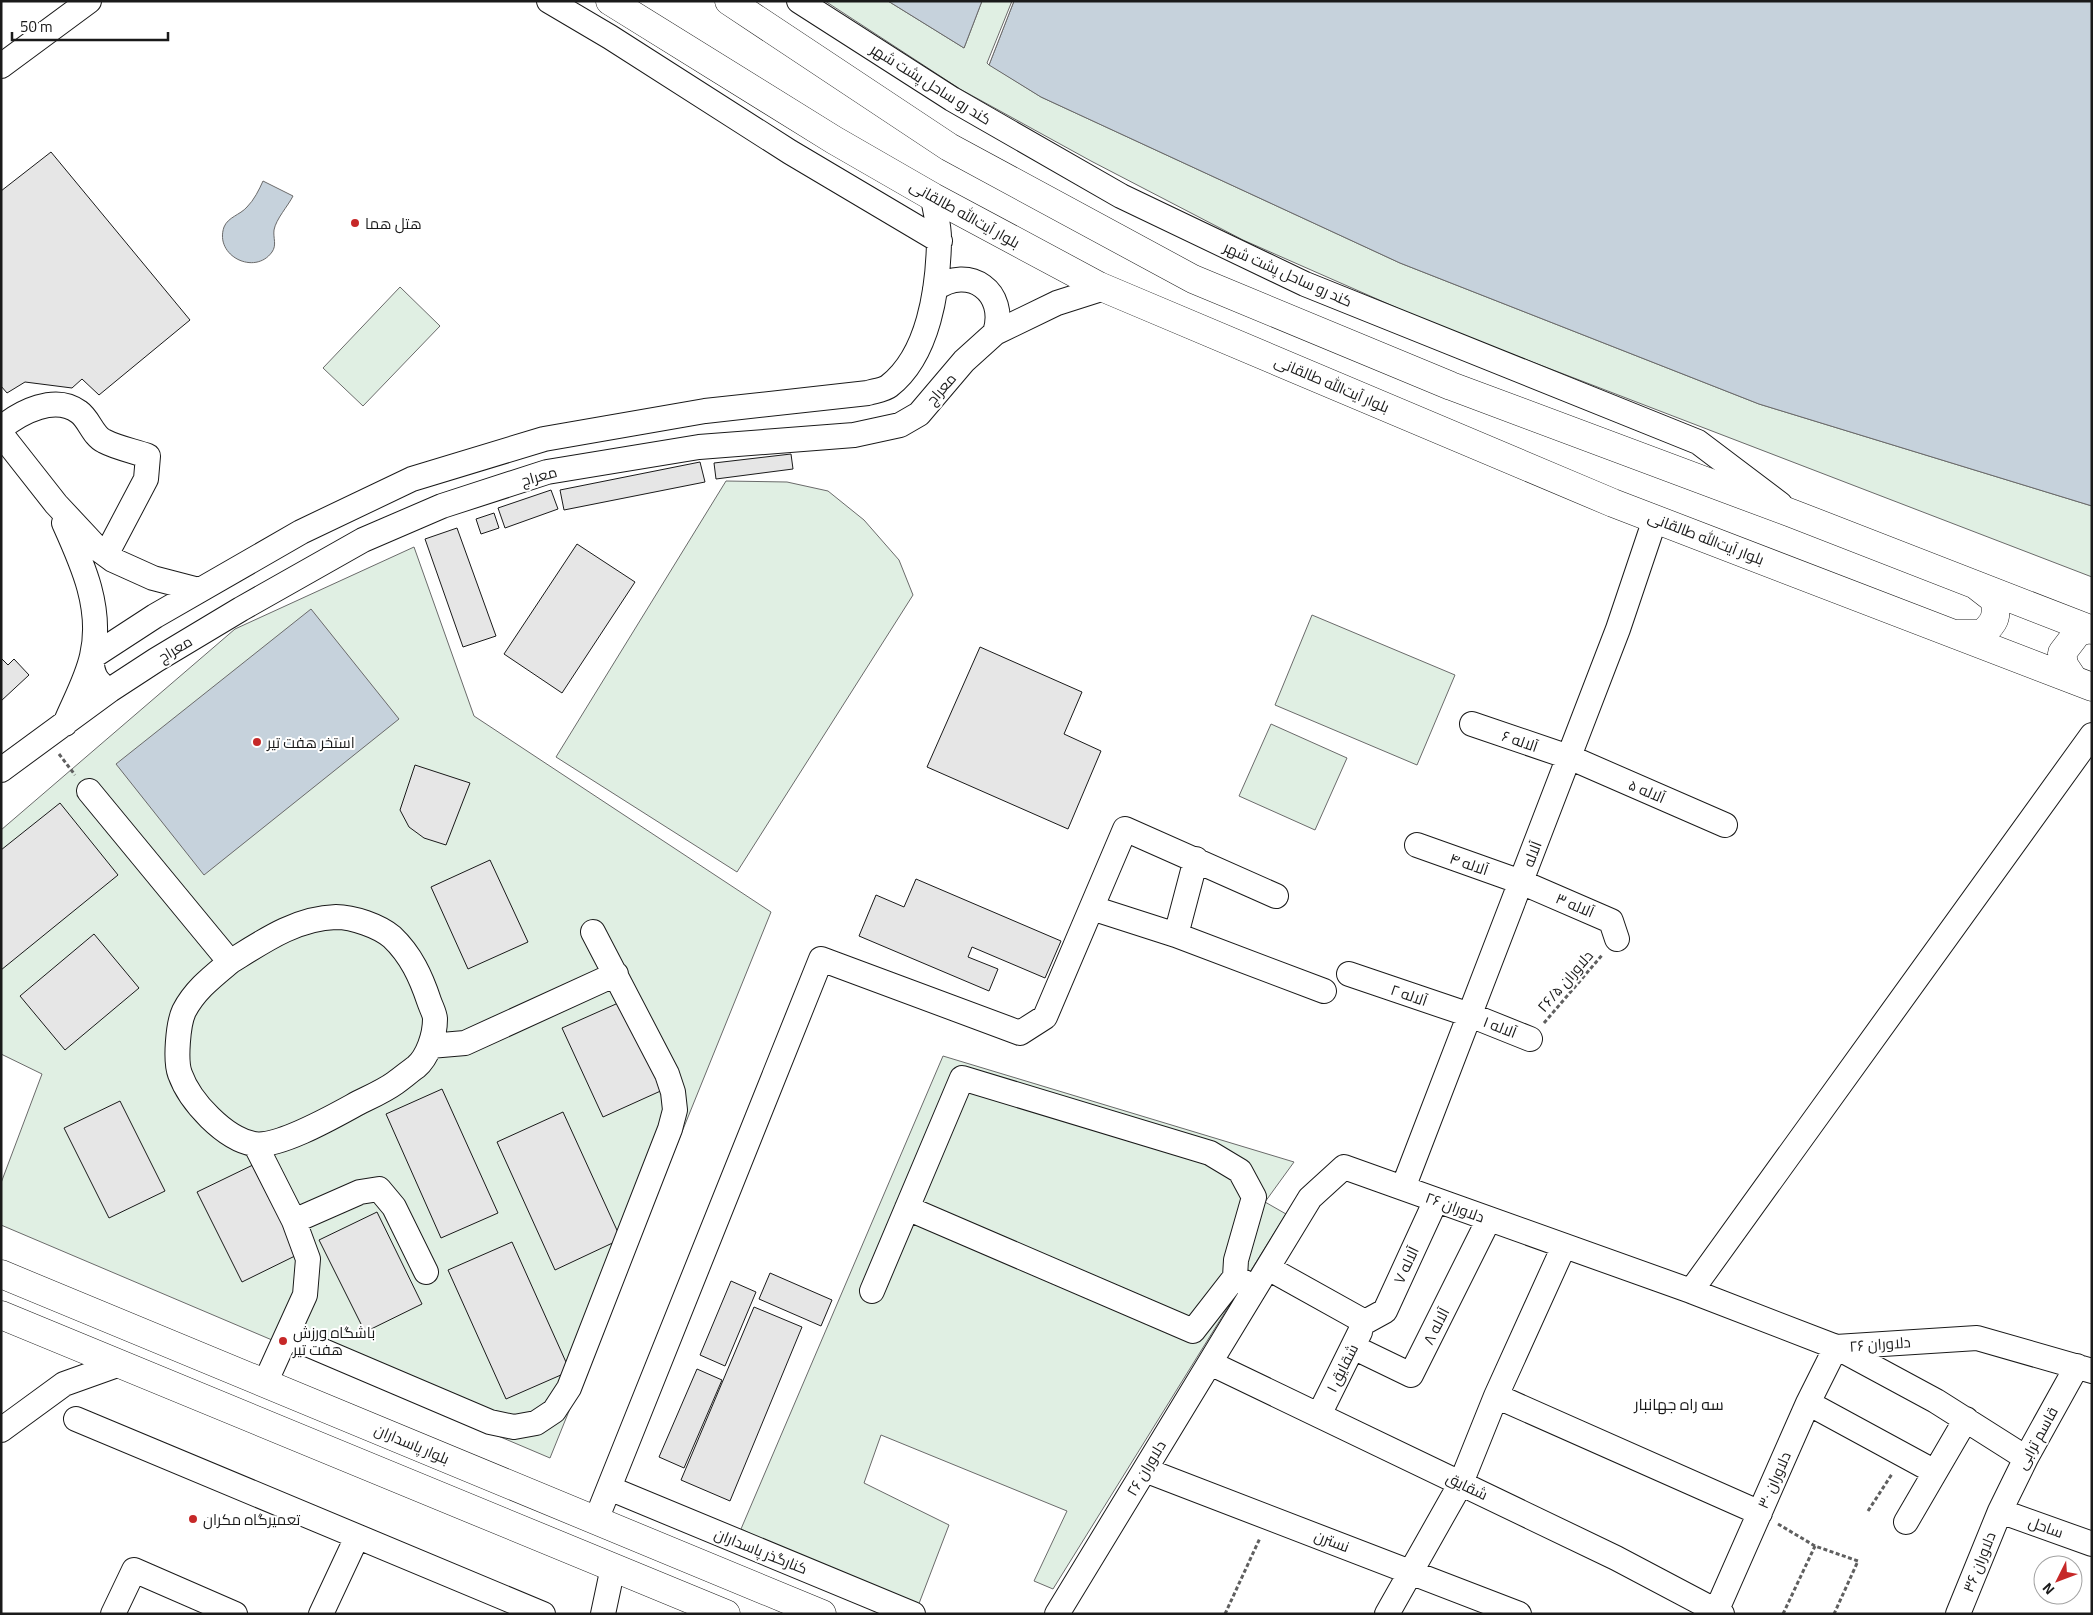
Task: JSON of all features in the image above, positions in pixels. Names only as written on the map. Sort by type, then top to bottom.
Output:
[{"type":"main road","name":"بلوار آیت‌الله طالقانی","points":[[610,1],[834,140],[933,197],[1104,288],[1655,519],[2083,684]]},
{"type":"main road","points":[[729,1],[949,147],[1193,279],[1451,386],[1791,513],[2091,629]]},
{"type":"main road","points":[[1956,634],[1982,634],[1991,625],[1996,615],[1995,600],[1975,584]]},
{"type":"main road","points":[[2083,684],[2064,665],[2062,653],[2078,632],[2091,629]]},
{"type":"main road","name":"بلوار پاسداران","points":[[1,1274],[822,1614]]},
{"type":"main road","points":[[1,1314],[726,1614]]},
{"type":"street","points":[[1,66],[89,1]]},
{"type":"street","points":[[549,1],[610,37],[790,152],[940,241]]},
{"type":"street","name":"کند رو ساحل پشت شهر","points":[[799,1],[952,99],[1121,196],[1305,284],[1698,442],[1791,513]]},
{"type":"street","points":[[55,732],[92,657],[155,616],[301,532],[412,479],[544,438],[705,411],[868,393],[888,387],[905,371],[922,340],[932,308],[940,241],[933,197]]},
{"type":"street","points":[[935,289],[942,284],[960,279],[978,283],[986,288],[996,304],[998,324],[995,333]]},
{"type":"street","name":"معراج","points":[[1,770],[110,690],[156,660],[363,540],[442,506],[547,472],[700,447],[854,434],[900,425],[919,414],[964,362],[995,333],[1057,303],[1104,288]]},
{"type":"street","points":[[1,428],[36,408],[43,406],[65,406],[80,412],[102,441],[148,456],[146,479],[106,555]]},
{"type":"street","points":[[1,434],[56,504],[82,533],[106,555],[153,578],[199,590]]},
{"type":"street","points":[[56,504],[84,567],[90,587],[96,629],[92,657],[93,673],[97,681],[110,690]]},
{"type":"street","name":"آلاله","points":[[1403,1188],[1618,629],[1655,519]]},
{"type":"street","points":[[222,577],[241,609]]},
{"type":"street","name":"آلاله ۶","points":[[1472,724],[1569,757]]},
{"type":"street","points":[[1691,1291],[2092,735]]},
{"type":"street","name":"آلاله ۵","points":[[1569,757],[1726,825]]},
{"type":"street","points":[[89,791],[230,962]]},
{"type":"street","points":[[596,1520],[820,959],[1020,1033],[1045,1017],[1125,829],[1276,896]]},
{"type":"street","name":"آلاله ۴","points":[[1416,845],[1521,882]]},
{"type":"street","points":[[1176,935],[1196,859]]},
{"type":"street","name":"آلاله ۳","points":[[1521,882],[1612,921],[1616,939]]},
{"type":"street","points":[[1092,908],[1176,935],[1324,991]]},
{"type":"street","points":[[337,917],[365,923],[390,936],[407,953],[421,977],[435,1018],[430,1046],[418,1064],[394,1084],[305,1131],[278,1141],[255,1144],[230,1134],[210,1118],[193,1099],[179,1073],[178,1037],[184,1012],[198,989],[230,962],[268,938],[307,920],[337,917]]},
{"type":"street","points":[[288,1336],[490,1422],[514,1427],[536,1422],[554,1411],[569,1388],[634,1224],[670,1129],[675,1110],[673,1092],[667,1074],[593,932]]},
{"type":"street","points":[[430,1046],[465,1043],[616,974]]},
{"type":"street","name":"آلاله ۲","points":[[1349,974],[1470,1016]]},
{"type":"street","name":"آلاله ۱","points":[[1470,1016],[1530,1039]]},
{"type":"street","points":[[872,1291],[907,1208],[962,1078],[1210,1153],[1240,1171],[1254,1197],[1236,1260],[1245,1283],[1193,1331],[907,1208]]},
{"type":"street","points":[[255,1144],[294,1221],[308,1260],[305,1295],[265,1383]]},
{"type":"street","name":"دلاوران ۲۶","points":[[1057,1614],[1210,1363],[1245,1283],[1268,1268],[1310,1198],[1344,1167],[1691,1291],[1836,1347],[1977,1338],[2084,1368]]},
{"type":"street","points":[[294,1221],[360,1192],[379,1189],[394,1207],[426,1272]]},
{"type":"street","name":"آلاله ۷","points":[[1365,1322],[1385,1311],[1436,1200]]},
{"type":"street","name":"آلاله ۸","points":[[1353,1347],[1411,1375],[1489,1219]]},
{"type":"street","points":[[1387,1614],[1461,1483],[1496,1396],[1564,1246]]},
{"type":"street","points":[[1268,1268],[1365,1322]]},
{"type":"street","name":"شقایق ۱","points":[[1319,1415],[1365,1322]]},
{"type":"street","points":[[1836,1347],[1936,1400],[2026,1458]]},
{"type":"street","name":"دلاوران ۳۰","points":[[1718,1613],[1808,1404],[1836,1347]]},
{"type":"street","name":"شقایق","points":[[1210,1363],[1616,1558],[1718,1613]]},
{"type":"street","points":[[1,1430],[64,1384],[120,1364]]},
{"type":"street","name":"قاسم ترابی","points":[[2000,1511],[2026,1458],[2084,1368]]},
{"type":"street","points":[[1496,1396],[1760,1513]]},
{"type":"street","points":[[1808,1404],[1935,1472]]},
{"type":"street","points":[[76,1419],[543,1614]]},
{"type":"street","points":[[1906,1522],[1966,1419]]},
{"type":"street","name":"نسترن","points":[[1145,1470],[1519,1614]]},
{"type":"street","name":"کنارگذر پاسداران","points":[[609,1488],[913,1614]]},
{"type":"street","name":"ساحل","points":[[2000,1511],[2092,1544]]},
{"type":"street","name":"دلاوران ۳۶","points":[[1958,1614],[2000,1511]]},
{"type":"street","points":[[321,1614],[357,1537]]},
{"type":"street","points":[[603,1614],[613,1567]]},
{"type":"street","points":[[113,1614],[134,1570],[235,1614]]},
{"type":"path","points":[[55,732],[89,791]]},
{"type":"path","name":"دلاوران ۲۶/۵","points":[[1530,1039],[1616,939]]},
{"type":"path","points":[[1868,1511],[1905,1455]]},
{"type":"path","points":[[1760,1513],[1815,1546],[1858,1561],[1834,1614]]},
{"type":"path","points":[[1225,1614],[1270,1517]]},
{"type":"path","points":[[1783,1614],[1815,1546]]},
{"type":"green space","points":[[825,1],[888,1],[964,48],[982,1],[1014,1],[990,65],[1041,97],[1400,263],[1759,404],[2092,506],[2092,577],[1436,325],[1243,240],[1091,161],[960,89]]},
{"type":"green space","points":[[400,287],[440,326],[363,406],[323,368]]},
{"type":"green space","points":[[726,481],[787,482],[828,491],[864,520],[899,560],[913,595],[737,872],[556,757]]},
{"type":"green space","points":[[414,547],[474,716],[771,912],[550,1458],[1,1225],[1,1183],[42,1074],[1,1054],[1,830],[235,629]]},
{"type":"green space","points":[[1312,615],[1455,675],[1417,765],[1275,705]]},
{"type":"green space","points":[[1271,724],[1347,758],[1315,830],[1239,796]]},
{"type":"green space","points":[[943,1056],[1294,1162],[1265,1202],[1286,1214],[1053,1589],[1034,1581],[1067,1511],[881,1435],[864,1483],[949,1525],[915,1614],[911,1614],[741,1529]]},
{"type":"shaded area","points":[[888,1],[982,1],[964,48]]},
{"type":"shaded area","points":[[1014,1],[2092,1],[2092,506],[1759,404],[1400,263],[1041,97],[989,65]]},
{"type":"shaded area","points":[[263,181],[293,196],[275,226],[272,252],[265,259],[247,262],[230,254],[225,247],[222,237],[224,227],[228,221],[250,204]]},
{"type":"shaded area","name":"استخر هفت تیر","points":[[311,609],[399,719],[204,875],[116,764]]},
{"type":"pier","points":[[1012,1],[1014,1],[989,65],[987,63]]},
{"type":"building","points":[[51,152],[190,320],[99,395],[82,379],[72,388],[25,382],[7,393],[1,386],[1,191]]},
{"type":"building","points":[[791,454],[793,469],[716,479],[714,463]]},
{"type":"building","points":[[700,462],[705,482],[564,510],[560,490]]},
{"type":"building","points":[[551,490],[558,509],[505,528],[498,508]]},
{"type":"building","points":[[494,513],[499,528],[481,534],[476,519]]},
{"type":"building","points":[[457,528],[496,636],[463,647],[425,539]]},
{"type":"building","points":[[577,544],[635,582],[562,693],[504,654]]},
{"type":"building","points":[[980,647],[1082,692],[1064,734],[1101,751],[1068,829],[927,767]]},
{"type":"building","points":[[1,658],[8,665],[14,659],[29,675],[1,701]]},
{"type":"building","points":[[415,765],[470,783],[446,845],[424,838],[409,827],[400,810]]},
{"type":"building","points":[[60,803],[118,875],[1,970],[1,850]]},
{"type":"building","points":[[490,860],[528,942],[468,969],[431,887]]},
{"type":"building","points":[[916,879],[1061,941],[1045,978],[972,947],[968,957],[998,969],[989,991],[859,936],[876,895],[904,907]]},
{"type":"building","points":[[94,934],[139,988],[65,1050],[20,996]]},
{"type":"building","points":[[625,1000],[665,1089],[603,1117],[562,1028]]},
{"type":"building","points":[[442,1089],[498,1213],[441,1238],[386,1114]]},
{"type":"building","points":[[120,1101],[165,1191],[109,1218],[64,1128]]},
{"type":"building","points":[[563,1112],[621,1239],[555,1270],[497,1142]]},
{"type":"building","points":[[257,1163],[301,1253],[242,1282],[197,1192]]},
{"type":"building","points":[[377,1212],[422,1304],[365,1332],[319,1240]]},
{"type":"building","points":[[512,1242],[570,1371],[506,1399],[448,1270]]},
{"type":"building","points":[[770,1273],[832,1300],[821,1326],[759,1299]]},
{"type":"building","points":[[731,1281],[756,1292],[725,1366],[700,1355]]},
{"type":"building","points":[[754,1307],[802,1327],[730,1501],[681,1480]]},
{"type":"building","points":[[697,1369],[722,1380],[684,1468],[659,1457]]},
{"type":"place","name":"هتل هما","points":[[355,223]]},
{"type":"place","name":"استخر هفت تیر","points":[[257,742]]},
{"type":"place","name":"باشگاه ورزش هفت تیر","points":[[283,1341]]},
{"type":"place","name":"تعمیرگاه مکران","points":[[193,1519]]},
{"type":"district","name":"سه راه جهانبار","points":[[1679,1404]]}]
